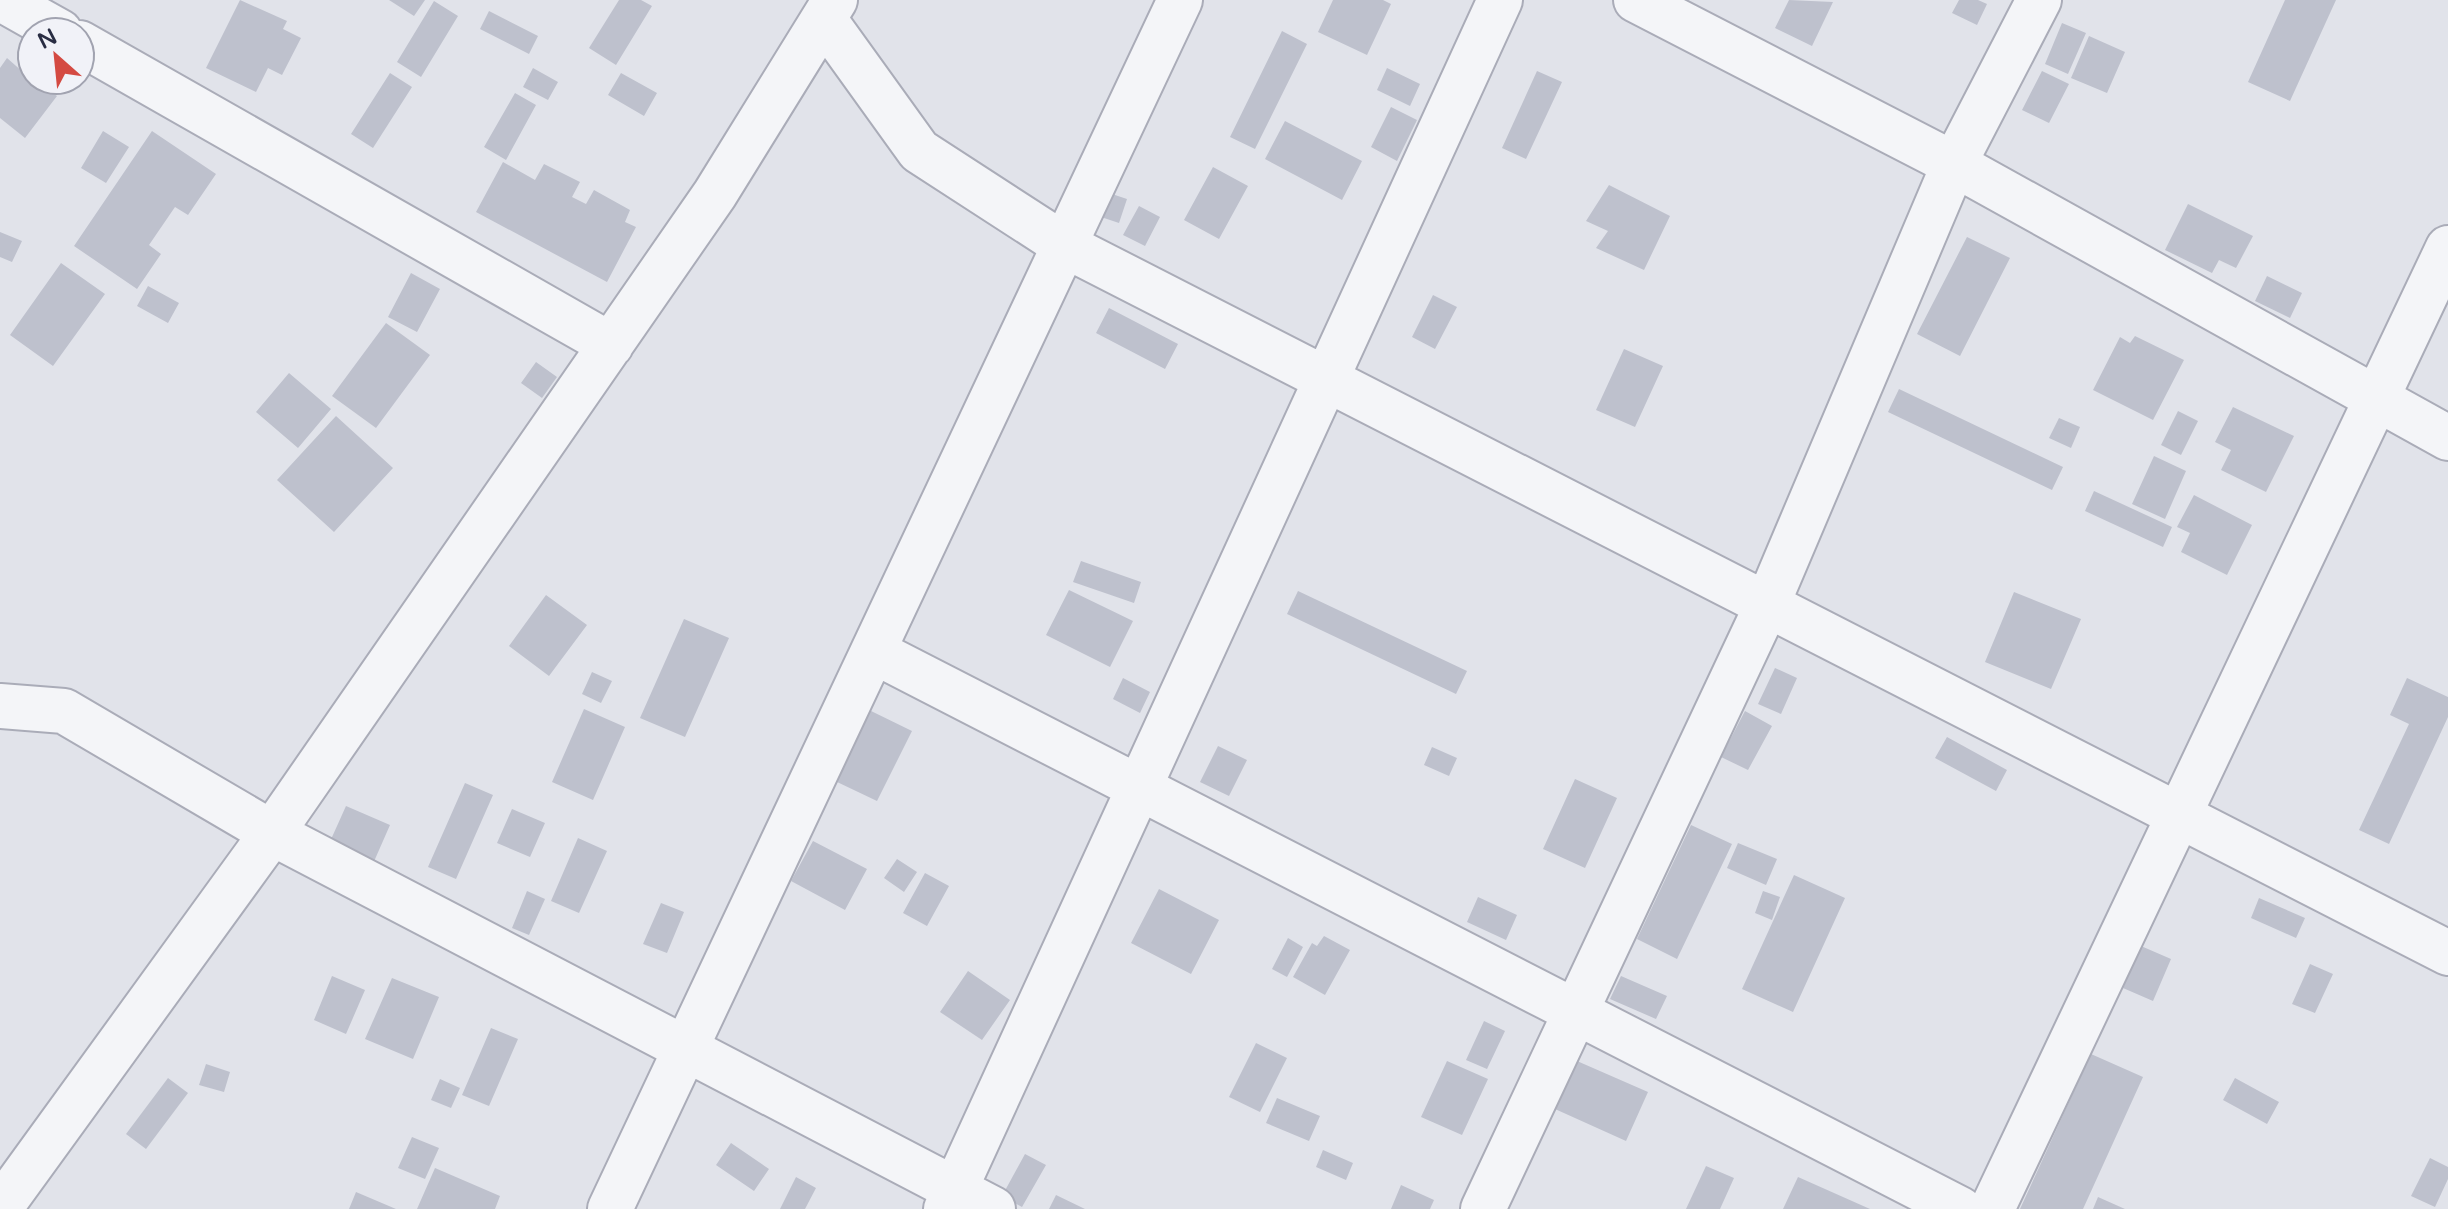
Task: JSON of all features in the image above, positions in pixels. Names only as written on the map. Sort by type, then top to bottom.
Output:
[{"type":"street","points":[[3,0],[32,16]]},
{"type":"street","points":[[610,1209],[1180,0]]},
{"type":"street","points":[[0,706],[64,711],[272,833],[686,1048],[965,1202],[1139,789],[1500,0]]},
{"type":"street","points":[[1636,0],[1954,164],[2448,438]]},
{"type":"street","points":[[1483,1209],[1767,605],[1954,164],[2039,0]]},
{"type":"street","points":[[0,1208],[272,833],[611,345],[715,194],[830,10],[919,151],[1064,245],[2448,953]]},
{"type":"street","points":[[96,52],[611,345]]},
{"type":"street","points":[[1992,1209],[2448,248]]},
{"type":"street","points":[[873,651],[1960,1209]]},
{"type":"building","points":[[240,0],[287,21],[283,29],[301,38],[282,75],[268,68],[256,92],[206,68]]},
{"type":"building","points":[[389,0],[425,0],[414,16]]},
{"type":"building","points":[[619,0],[641,0],[652,6],[616,65],[589,48]]},
{"type":"building","points":[[1333,0],[1383,0],[1391,4],[1367,55],[1318,32]]},
{"type":"building","points":[[1789,0],[1833,2],[1812,46],[1775,28]]},
{"type":"building","points":[[1959,0],[1978,0],[1987,4],[1977,25],[1952,13]]},
{"type":"building","points":[[2285,0],[2336,0],[2290,101],[2248,82]]},
{"type":"building","points":[[434,1],[458,16],[421,77],[397,62]]},
{"type":"building","points":[[489,11],[538,36],[529,54],[480,29]]},
{"type":"building","points":[[2062,23],[2086,33],[2068,74],[2045,64]]},
{"type":"building","points":[[1282,31],[1307,44],[1255,149],[1230,137]]},
{"type":"building","points":[[2089,36],[2125,52],[2107,93],[2071,78]]},
{"type":"building","points":[[7,58],[16,66],[16,96],[57,96],[25,138],[0,118],[0,68]]},
{"type":"building","points":[[533,68],[558,82],[548,100],[523,87]]},
{"type":"building","points":[[1387,68],[1420,84],[1410,106],[1377,90]]},
{"type":"building","points":[[1537,71],[1562,82],[1526,159],[1502,148]]},
{"type":"building","points":[[2042,71],[2069,84],[2049,123],[2022,110]]},
{"type":"building","points":[[390,73],[412,87],[373,148],[351,134]]},
{"type":"building","points":[[621,73],[657,93],[644,116],[608,95]]},
{"type":"building","points":[[515,93],[536,105],[506,160],[484,147]]},
{"type":"building","points":[[1391,107],[1417,120],[1397,161],[1371,147]]},
{"type":"building","points":[[1285,121],[1362,161],[1342,200],[1265,159]]},
{"type":"building","points":[[103,131],[129,147],[106,183],[81,168]]},
{"type":"building","points":[[152,131],[216,174],[188,215],[175,207],[149,245],[161,254],[137,289],[74,246]]},
{"type":"building","points":[[503,162],[535,180],[544,164],[580,182],[572,197],[586,204],[594,190],[630,210],[625,222],[636,227],[607,282],[476,212]]},
{"type":"building","points":[[1213,167],[1248,186],[1219,239],[1184,220]]},
{"type":"building","points":[[1609,185],[1670,216],[1644,270],[1596,248],[1608,231],[1586,221]]},
{"type":"building","points":[[1106,192],[1127,199],[1119,223],[1098,216]]},
{"type":"building","points":[[2188,204],[2253,236],[2236,268],[2219,260],[2212,273],[2165,250]]},
{"type":"building","points":[[1139,206],[1160,217],[1145,246],[1123,235]]},
{"type":"building","points":[[0,232],[22,241],[12,262],[0,257]]},
{"type":"building","points":[[1967,237],[2010,258],[1960,356],[1917,334]]},
{"type":"building","points":[[61,263],[105,294],[53,366],[10,335]]},
{"type":"building","points":[[411,273],[440,289],[417,332],[388,317]]},
{"type":"building","points":[[2267,276],[2302,293],[2290,318],[2255,301]]},
{"type":"building","points":[[148,286],[179,303],[168,323],[137,306]]},
{"type":"building","points":[[1433,295],[1457,307],[1435,349],[1412,337]]},
{"type":"building","points":[[1109,308],[1178,344],[1165,369],[1096,333]]},
{"type":"building","points":[[386,323],[430,355],[376,428],[332,396]]},
{"type":"building","points":[[2135,336],[2184,360],[2153,420],[2093,390],[2120,337],[2130,343]]},
{"type":"building","points":[[1624,349],[1663,366],[1635,427],[1596,410]]},
{"type":"building","points":[[536,362],[557,377],[542,398],[521,383]]},
{"type":"building","points":[[289,373],[331,409],[298,448],[256,412]]},
{"type":"building","points":[[1899,389],[2063,467],[2052,490],[1888,412]]},
{"type":"building","points":[[2233,407],[2294,436],[2266,492],[2221,470],[2231,450],[2215,442]]},
{"type":"building","points":[[2178,411],[2198,421],[2181,455],[2161,445]]},
{"type":"building","points":[[336,416],[393,468],[334,532],[277,480]]},
{"type":"building","points":[[2059,418],[2080,427],[2071,448],[2049,438]]},
{"type":"building","points":[[2154,456],[2186,471],[2165,519],[2132,504]]},
{"type":"building","points":[[2094,491],[2172,527],[2163,547],[2085,511]]},
{"type":"building","points":[[2194,495],[2252,525],[2227,575],[2181,552],[2190,533],[2177,527]]},
{"type":"building","points":[[1081,561],[1141,582],[1134,603],[1073,582]]},
{"type":"building","points":[[1069,590],[1133,621],[1110,667],[1046,635]]},
{"type":"building","points":[[1298,591],[1467,671],[1456,694],[1287,614]]},
{"type":"building","points":[[2014,592],[2081,619],[2051,689],[1985,662]]},
{"type":"building","points":[[546,595],[587,625],[549,676],[509,646]]},
{"type":"building","points":[[684,619],[729,638],[685,737],[640,718]]},
{"type":"building","points":[[1775,668],[1797,678],[1781,714],[1758,704]]},
{"type":"building","points":[[592,672],[612,681],[601,703],[582,694]]},
{"type":"building","points":[[1123,678],[1150,692],[1140,713],[1113,699]]},
{"type":"building","points":[[2407,678],[2448,697],[2448,717],[2389,844],[2359,830],[2409,724],[2390,715]]},
{"type":"building","points":[[584,709],[625,727],[593,800],[552,782]]},
{"type":"building","points":[[869,710],[912,731],[877,801],[835,781]]},
{"type":"building","points":[[1745,711],[1772,726],[1748,770],[1721,757]]},
{"type":"building","points":[[1947,737],[2007,770],[1996,791],[1935,758]]},
{"type":"building","points":[[1218,746],[1247,760],[1229,796],[1200,782]]},
{"type":"building","points":[[1432,747],[1457,758],[1449,776],[1424,765]]},
{"type":"building","points":[[1575,779],[1617,798],[1585,868],[1543,849]]},
{"type":"building","points":[[465,783],[493,795],[456,879],[428,867]]},
{"type":"building","points":[[346,806],[390,825],[372,866],[328,846]]},
{"type":"building","points":[[512,809],[545,823],[530,857],[497,843]]},
{"type":"building","points":[[1691,825],[1732,844],[1677,959],[1637,939]]},
{"type":"building","points":[[578,838],[607,851],[579,913],[551,901]]},
{"type":"building","points":[[813,841],[867,869],[845,910],[791,881]]},
{"type":"building","points":[[1738,843],[1777,859],[1766,885],[1727,868]]},
{"type":"building","points":[[897,859],[917,872],[904,892],[884,878]]},
{"type":"building","points":[[925,873],[949,886],[927,926],[903,913]]},
{"type":"building","points":[[1794,875],[1845,898],[1793,1012],[1742,989]]},
{"type":"building","points":[[1159,889],[1219,920],[1191,974],[1131,943]]},
{"type":"building","points":[[527,891],[545,899],[529,935],[512,928]]},
{"type":"building","points":[[1763,891],[1780,897],[1772,920],[1755,913]]},
{"type":"building","points":[[1478,897],[1517,915],[1506,940],[1467,922]]},
{"type":"building","points":[[2259,898],[2305,918],[2296,938],[2251,918]]},
{"type":"building","points":[[661,903],[684,912],[667,953],[643,944]]},
{"type":"building","points":[[1324,936],[1350,950],[1325,995],[1293,977],[1312,943],[1317,946]]},
{"type":"building","points":[[1288,938],[1303,947],[1287,977],[1272,969]]},
{"type":"building","points":[[2141,946],[2171,959],[2153,1001],[2123,988]]},
{"type":"building","points":[[2310,964],[2333,974],[2315,1013],[2292,1004]]},
{"type":"building","points":[[968,971],[1010,1000],[982,1040],[940,1012]]},
{"type":"building","points":[[332,976],[365,990],[346,1034],[314,1020]]},
{"type":"building","points":[[1621,976],[1667,996],[1656,1019],[1610,999]]},
{"type":"building","points":[[392,978],[439,997],[413,1059],[365,1039]]},
{"type":"building","points":[[1484,1021],[1505,1031],[1487,1069],[1466,1060]]},
{"type":"building","points":[[491,1028],[518,1039],[489,1106],[462,1095]]},
{"type":"building","points":[[1256,1043],[1287,1058],[1260,1112],[1229,1097]]},
{"type":"building","points":[[2091,1054],[2143,1077],[2083,1209],[2020,1209]]},
{"type":"building","points":[[1447,1061],[1488,1079],[1462,1135],[1421,1117]]},
{"type":"building","points":[[1577,1061],[1648,1092],[1626,1141],[1555,1109]]},
{"type":"building","points":[[206,1064],[230,1072],[224,1092],[199,1085]]},
{"type":"building","points":[[168,1078],[188,1093],[146,1149],[126,1134]]},
{"type":"building","points":[[2235,1078],[2279,1102],[2267,1124],[2223,1100]]},
{"type":"building","points":[[440,1079],[460,1088],[451,1108],[431,1100]]},
{"type":"building","points":[[1277,1098],[1320,1116],[1309,1141],[1266,1123]]},
{"type":"building","points":[[412,1137],[439,1148],[425,1179],[398,1168]]},
{"type":"building","points":[[731,1143],[769,1169],[754,1191],[716,1165]]},
{"type":"building","points":[[1323,1150],[1353,1163],[1346,1180],[1316,1167]]},
{"type":"building","points":[[1025,1154],[1046,1165],[1022,1207],[1002,1196]]},
{"type":"building","points":[[2430,1158],[2448,1167],[2448,1179],[2435,1207],[2411,1196]]},
{"type":"building","points":[[1706,1166],[1734,1178],[1720,1209],[1686,1209]]},
{"type":"building","points":[[435,1168],[500,1196],[495,1209],[417,1209]]},
{"type":"building","points":[[796,1177],[816,1188],[805,1209],[780,1209]]},
{"type":"building","points":[[1798,1177],[1870,1209],[1783,1209]]},
{"type":"building","points":[[1401,1185],[1434,1200],[1430,1209],[1391,1209]]},
{"type":"building","points":[[356,1192],[396,1209],[349,1209]]},
{"type":"building","points":[[1056,1195],[1085,1209],[1049,1209]]},
{"type":"building","points":[[2098,1197],[2125,1209],[2093,1209]]}]
